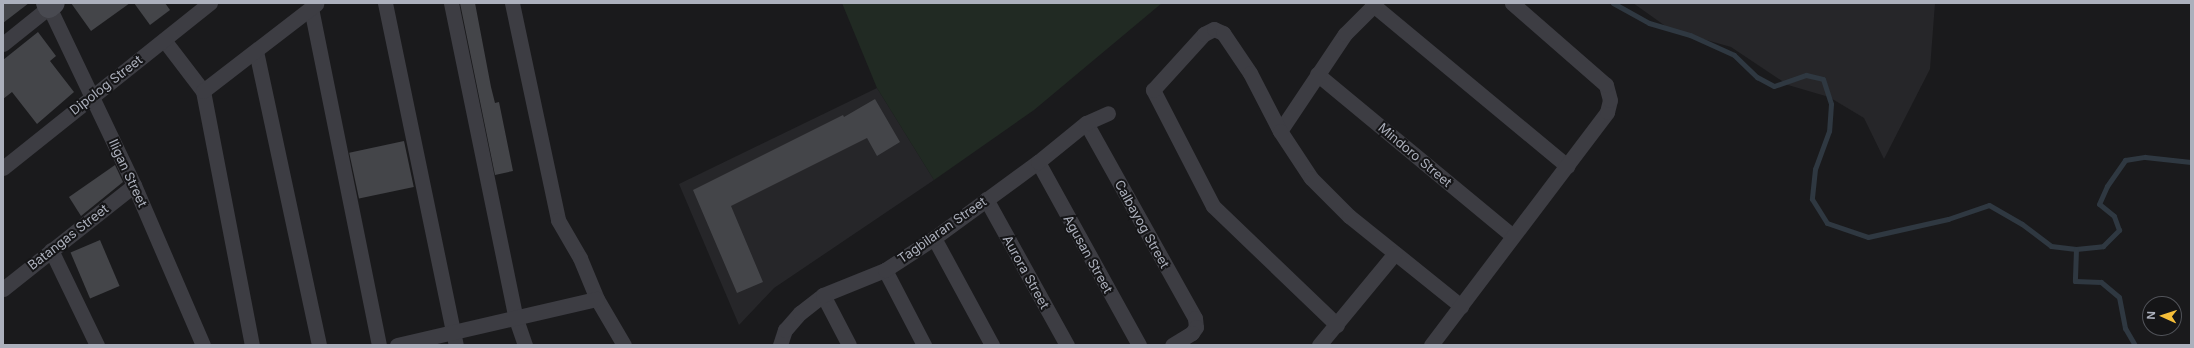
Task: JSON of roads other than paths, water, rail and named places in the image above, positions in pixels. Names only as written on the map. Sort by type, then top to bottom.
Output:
[{"type":"street","name":"Dipolog Street","points":[[3,168],[210,3]]},
{"type":"street","points":[[385,3],[455,339]]},
{"type":"street","points":[[451,3],[516,319],[525,345]]},
{"type":"street","points":[[512,3],[558,220],[580,258],[597,299],[624,345]]},
{"type":"street","points":[[1431,345],[1608,112],[1610,100],[1606,85],[1512,3]]},
{"type":"street","points":[[3,44],[50,4]]},
{"type":"street","name":"Iligan Street","points":[[50,4],[134,185],[203,345]]},
{"type":"street","points":[[1280,131],[1345,34],[1374,4],[1567,166]]},
{"type":"street","points":[[203,91],[314,6],[379,345]]},
{"type":"street","points":[[1337,325],[1213,206],[1153,90],[1204,34],[1214,29],[1223,33],[1250,73],[1280,131],[1311,178],[1349,216],[1461,306]]},
{"type":"street","points":[[164,40],[203,91],[252,345]]},
{"type":"street","points":[[256,51],[319,345]]},
{"type":"street","name":"Mindoro Street","points":[[1318,74],[1513,236]]},
{"type":"street","name":"Tagbilaran Street","points":[[780,345],[785,330],[800,313],[823,295],[885,270],[934,238],[1038,162],[1086,123],[1108,112]]},
{"type":"street","name":"Calbayog Street","points":[[1086,123],[1191,310],[1196,327],[1187,338],[1172,345]]},
{"type":"street","name":"Agusan Street","points":[[1038,162],[1139,345]]},
{"type":"street","name":"Batangas Street","points":[[3,289],[134,185]]},
{"type":"street","name":"Aurora Street","points":[[986,199],[1067,345]]},
{"type":"street","points":[[934,238],[992,345]]},
{"type":"street","points":[[51,250],[92,343]]},
{"type":"street","points":[[1319,345],[1395,253]]},
{"type":"street","points":[[885,270],[924,345]]},
{"type":"street","points":[[823,295],[849,345]]},
{"type":"street","points":[[397,345],[455,339],[516,319],[597,299]]},
{"type":"waterway","points":[[1613,3],[1649,23],[1690,35],[1734,55],[1757,77],[1774,86],[1806,75],[1823,79],[1831,104],[1829,131],[1815,169],[1812,199],[1827,223],[1868,237],[1948,219],[1989,205],[2022,224],[2051,246],[2076,249],[2103,246],[2119,230],[2114,216],[2099,204],[2107,186],[2125,160],[2145,157],[2191,162]]},
{"type":"waterway","points":[[2076,249],[2075,281],[2101,282],[2119,297],[2125,328],[2135,345]]}]
